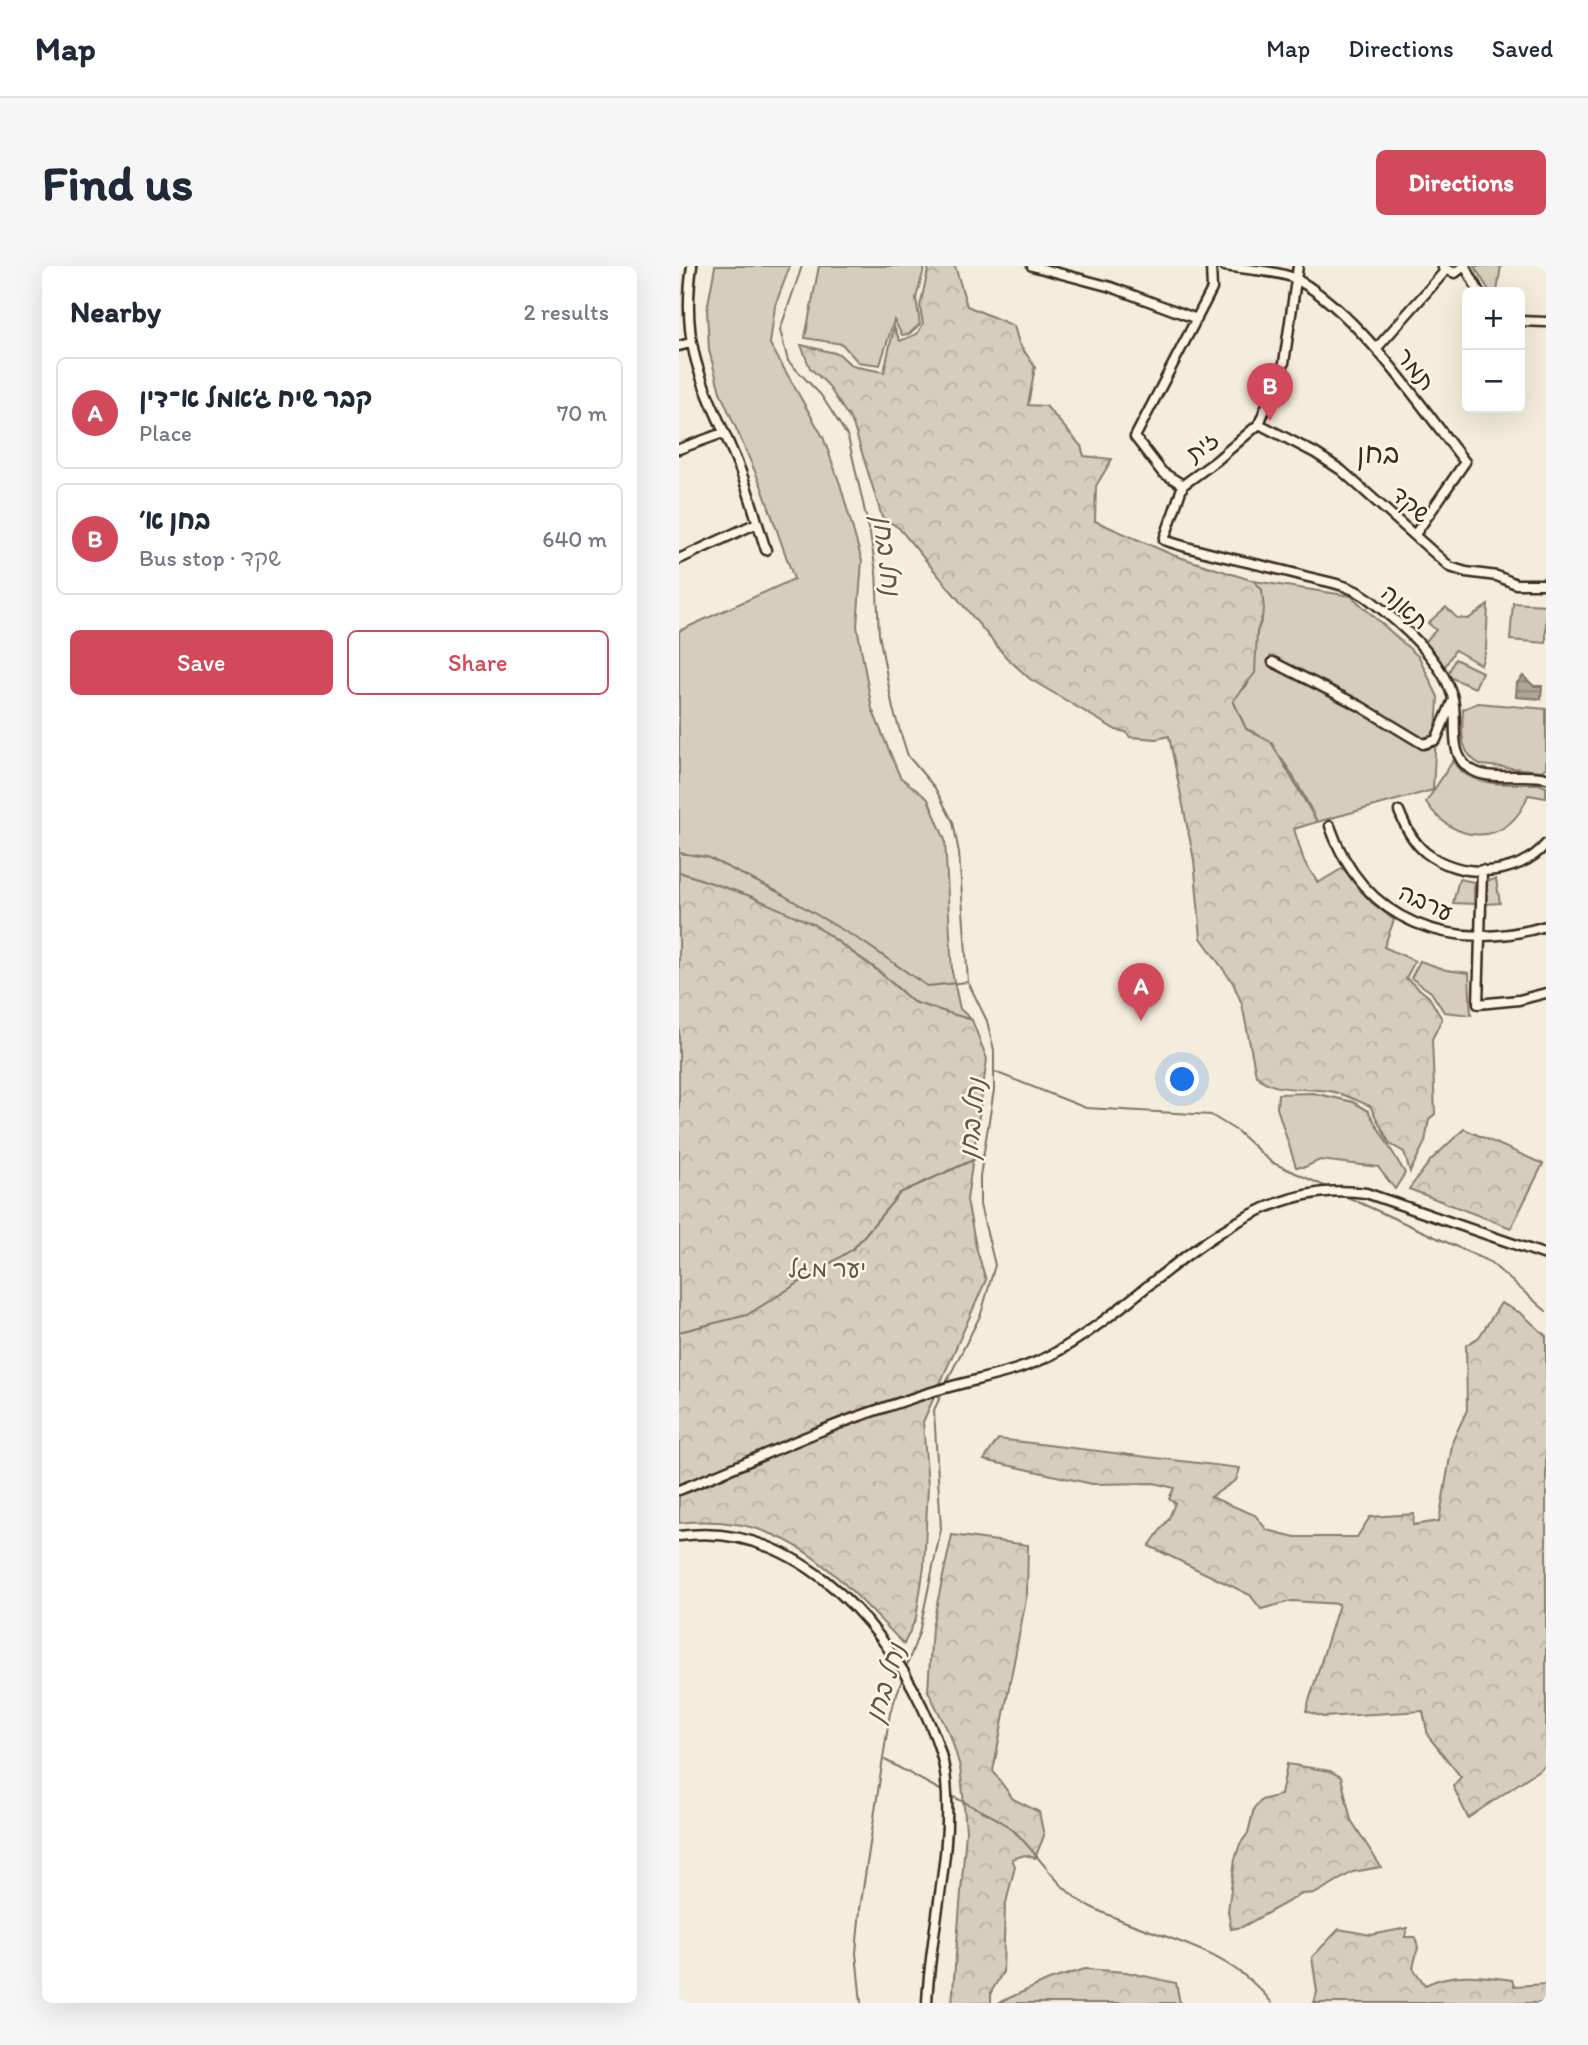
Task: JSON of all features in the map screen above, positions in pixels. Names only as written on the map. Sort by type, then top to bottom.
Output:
[{"type":"street","points":[[692,266],[687,306],[690,343],[700,382],[739,466],[766,550]]},
{"type":"street","points":[[1032,266],[1111,287],[1197,319]]},
{"type":"street","points":[[1183,485],[1162,472],[1136,437],[1212,289],[1211,266]]},
{"type":"street","points":[[1225,266],[1297,279]]},
{"type":"street","name":"זית","points":[[1164,540],[1183,485],[1259,424],[1284,363],[1298,266]]},
{"type":"street","points":[[1375,349],[1448,270],[1464,266],[1476,287]]},
{"type":"street","points":[[1448,270],[1474,287]]},
{"type":"street","name":"תמר","points":[[1297,279],[1335,307],[1375,349],[1465,463],[1416,533]]},
{"type":"street","points":[[1525,321],[1546,322]]},
{"type":"street","points":[[679,346],[690,343]]},
{"type":"street","name":"שקד","points":[[1259,424],[1327,460],[1457,570],[1497,576],[1516,584],[1546,584]]},
{"type":"street","points":[[679,449],[723,433]]},
{"type":"street","points":[[679,559],[757,523]]},
{"type":"street","name":"תאנה","points":[[1164,540],[1199,552],[1328,580],[1359,593],[1427,653],[1445,678],[1454,699],[1456,745],[1467,766],[1485,774],[1544,777]]},
{"type":"street","points":[[1273,662],[1423,744],[1436,740],[1454,699]]},
{"type":"street","points":[[1399,811],[1410,835],[1426,852],[1447,864],[1494,871],[1520,863],[1546,844]]},
{"type":"street","name":"ערבה","points":[[1330,826],[1350,869],[1368,891],[1394,912],[1429,929],[1480,938],[1524,933],[1546,926]]},
{"type":"street","points":[[1482,870],[1478,1004],[1519,1000],[1546,993]]},
{"type":"street","points":[[679,1490],[861,1415],[1042,1360],[1086,1334],[1201,1244],[1237,1223],[1306,1194],[1342,1190],[1366,1193],[1546,1255]]},
{"type":"street","points":[[679,1536],[704,1532],[729,1534],[757,1542],[796,1560],[849,1602],[873,1628],[898,1661],[915,1691],[939,1744],[948,1803],[947,1836],[928,1972],[927,2003]]},
{"type":"green space","points":[[715,266],[790,266],[775,306],[770,344],[823,437],[840,484],[862,561],[857,626],[872,709],[900,777],[928,799],[945,840],[952,972],[960,1009],[972,1020],[913,1002],[878,970],[813,924],[750,896],[679,872],[679,631],[794,579],[761,485],[720,392],[709,350],[707,310]]},
{"type":"green space","points":[[819,266],[925,266],[916,298],[920,324],[909,334],[902,335],[894,320],[880,365],[858,362],[842,344],[805,338]]},
{"type":"green space","points":[[929,266],[955,266],[967,306],[1014,326],[1019,343],[1035,367],[1028,405],[1046,406],[1081,446],[1084,456],[1112,459],[1096,486],[1095,521],[1173,555],[1254,581],[1262,590],[1264,610],[1257,632],[1255,673],[1233,701],[1246,729],[1271,742],[1317,822],[1294,829],[1304,861],[1318,883],[1343,868],[1371,902],[1394,920],[1384,947],[1415,961],[1406,978],[1429,997],[1442,1019],[1432,1039],[1435,1114],[1429,1119],[1425,1142],[1410,1172],[1404,1152],[1390,1144],[1370,1106],[1334,1092],[1282,1088],[1263,1081],[1256,1075],[1242,1004],[1233,983],[1201,938],[1194,860],[1169,736],[1157,739],[1130,737],[1126,732],[1116,730],[1030,679],[1006,657],[899,528],[882,517],[853,424],[827,384],[810,368],[801,345],[839,354],[852,366],[884,372],[894,327],[900,341],[917,334],[923,324],[920,306]]},
{"type":"green space","points":[[1474,266],[1501,266],[1498,287],[1487,287]]},
{"type":"green space","points":[[1254,581],[1351,596],[1419,657],[1438,697],[1433,790],[1317,822],[1288,768],[1268,743],[1246,729],[1233,700],[1248,684],[1257,632],[1262,619],[1262,590]]},
{"type":"green space","points":[[1513,603],[1546,605],[1546,643],[1510,640]]},
{"type":"green space","points":[[1488,605],[1486,649],[1481,665],[1455,650],[1443,670],[1424,643],[1436,630],[1428,623],[1446,607],[1457,618],[1468,619]]},
{"type":"green space","points":[[1455,659],[1482,672],[1475,688],[1447,676]]},
{"type":"green space","points":[[1478,703],[1546,709],[1546,768],[1541,771],[1481,765],[1474,760],[1468,754],[1463,741],[1463,709]]},
{"type":"green space","points":[[1453,761],[1460,770],[1480,781],[1539,784],[1546,787],[1546,798],[1528,795],[1520,812],[1495,832],[1466,833],[1451,827],[1426,802]]},
{"type":"green space","name":"יער מגל","points":[[679,872],[750,896],[813,924],[878,971],[913,1002],[972,1020],[987,1059],[967,1200],[976,1247],[986,1280],[923,1422],[928,1486],[924,1567],[916,1618],[904,1644],[831,1572],[807,1553],[780,1538],[751,1527],[717,1522],[679,1523]]},
{"type":"green space","points":[[1459,879],[1474,882],[1474,904],[1453,903]]},
{"type":"green space","points":[[1496,879],[1500,903],[1486,904],[1486,881]]},
{"type":"green space","points":[[1420,961],[1446,970],[1469,973],[1471,1015],[1444,1012],[1431,992],[1411,978]]},
{"type":"green space","points":[[1313,1093],[1353,1102],[1368,1111],[1405,1173],[1395,1189],[1378,1167],[1320,1160],[1305,1167],[1296,1167],[1277,1108],[1278,1094]]},
{"type":"green space","points":[[1464,1129],[1543,1164],[1511,1228],[1409,1189],[1431,1160]]},
{"type":"green space","points":[[1501,1303],[1521,1313],[1546,1336],[1546,1765],[1468,1818],[1453,1786],[1461,1777],[1428,1736],[1423,1711],[1323,1717],[1306,1711],[1339,1604],[1292,1601],[1261,1609],[1250,1595],[1149,1546],[1169,1518],[1175,1503],[1169,1499],[1174,1488],[1154,1483],[1092,1484],[984,1460],[998,1439],[1240,1468],[1236,1480],[1211,1497],[1255,1515],[1267,1530],[1295,1537],[1357,1537],[1370,1517],[1414,1514],[1413,1525],[1439,1521],[1453,1440],[1467,1410],[1466,1345],[1479,1337]]},
{"type":"green space","points":[[952,1535],[1028,1545],[1027,1594],[993,1771],[1013,1799],[1039,1812],[1044,1836],[1035,1858],[1025,1855],[1012,1859],[1015,1866],[1005,1907],[1003,1972],[991,1992],[991,2003],[952,2003],[966,1831],[960,1767],[951,1737],[928,1691],[932,1627]]},
{"type":"green space","points":[[1287,1764],[1330,1771],[1341,1777],[1351,1820],[1381,1867],[1353,1872],[1316,1893],[1302,1894],[1242,1927],[1231,1929],[1228,1911],[1235,1859],[1240,1844],[1248,1833],[1254,1808],[1261,1800],[1281,1795]]},
{"type":"green space","points":[[1407,1928],[1405,1937],[1415,1937],[1418,1947],[1413,1968],[1425,1985],[1458,1976],[1512,1980],[1514,1986],[1546,1984],[1546,2003],[1314,2003],[1317,1992],[1312,1957],[1339,1929],[1371,1935]]},
{"type":"green space","points":[[1085,1969],[1126,1972],[1176,1983],[1180,2003],[998,2003],[1049,1980]]},
{"type":"shaded area","points":[[1523,676],[1534,686],[1542,686],[1541,699],[1516,697],[1517,683]]},
{"type":"waterway","name":"נחל בחן","points":[[802,266],[780,330],[788,361],[821,395],[848,437],[870,534],[876,572],[879,634],[893,709],[908,756],[935,788],[953,822],[959,853],[968,982],[987,1021],[994,1050],[994,1090],[980,1176],[980,1205],[995,1265],[981,1314],[945,1385]]},
{"type":"waterway","points":[[679,853],[707,857],[778,892],[863,942],[927,986],[968,982]]},
{"type":"waterway","points":[[995,1072],[1086,1108],[1211,1115],[1237,1131],[1271,1162],[1331,1189]]},
{"type":"waterway","points":[[679,1332],[747,1315],[853,1249],[900,1193],[984,1155]]},
{"type":"waterway","points":[[1345,1196],[1490,1262],[1546,1311]]},
{"type":"waterway","name":"נחל בחן","points":[[906,1668],[919,1633],[941,1529],[934,1410],[942,1393]]},
{"type":"waterway","name":"נחל בחן","points":[[861,2003],[856,1953],[860,1909],[890,1713],[903,1677]]},
{"type":"waterway","points":[[885,1760],[942,1791]]},
{"type":"waterway","points":[[950,1795],[1008,1826],[1059,1883],[1080,1900],[1115,1918],[1211,1955],[1254,1983],[1272,2003]]},
{"type":"place","name":"בחן א׳","points":[[1270,421]]},
{"type":"place","name":"קבר שיח ג׳אמל א־דין","points":[[1141,1021]]},
{"type":"district","name":"בחן","points":[[1378,453]]}]
